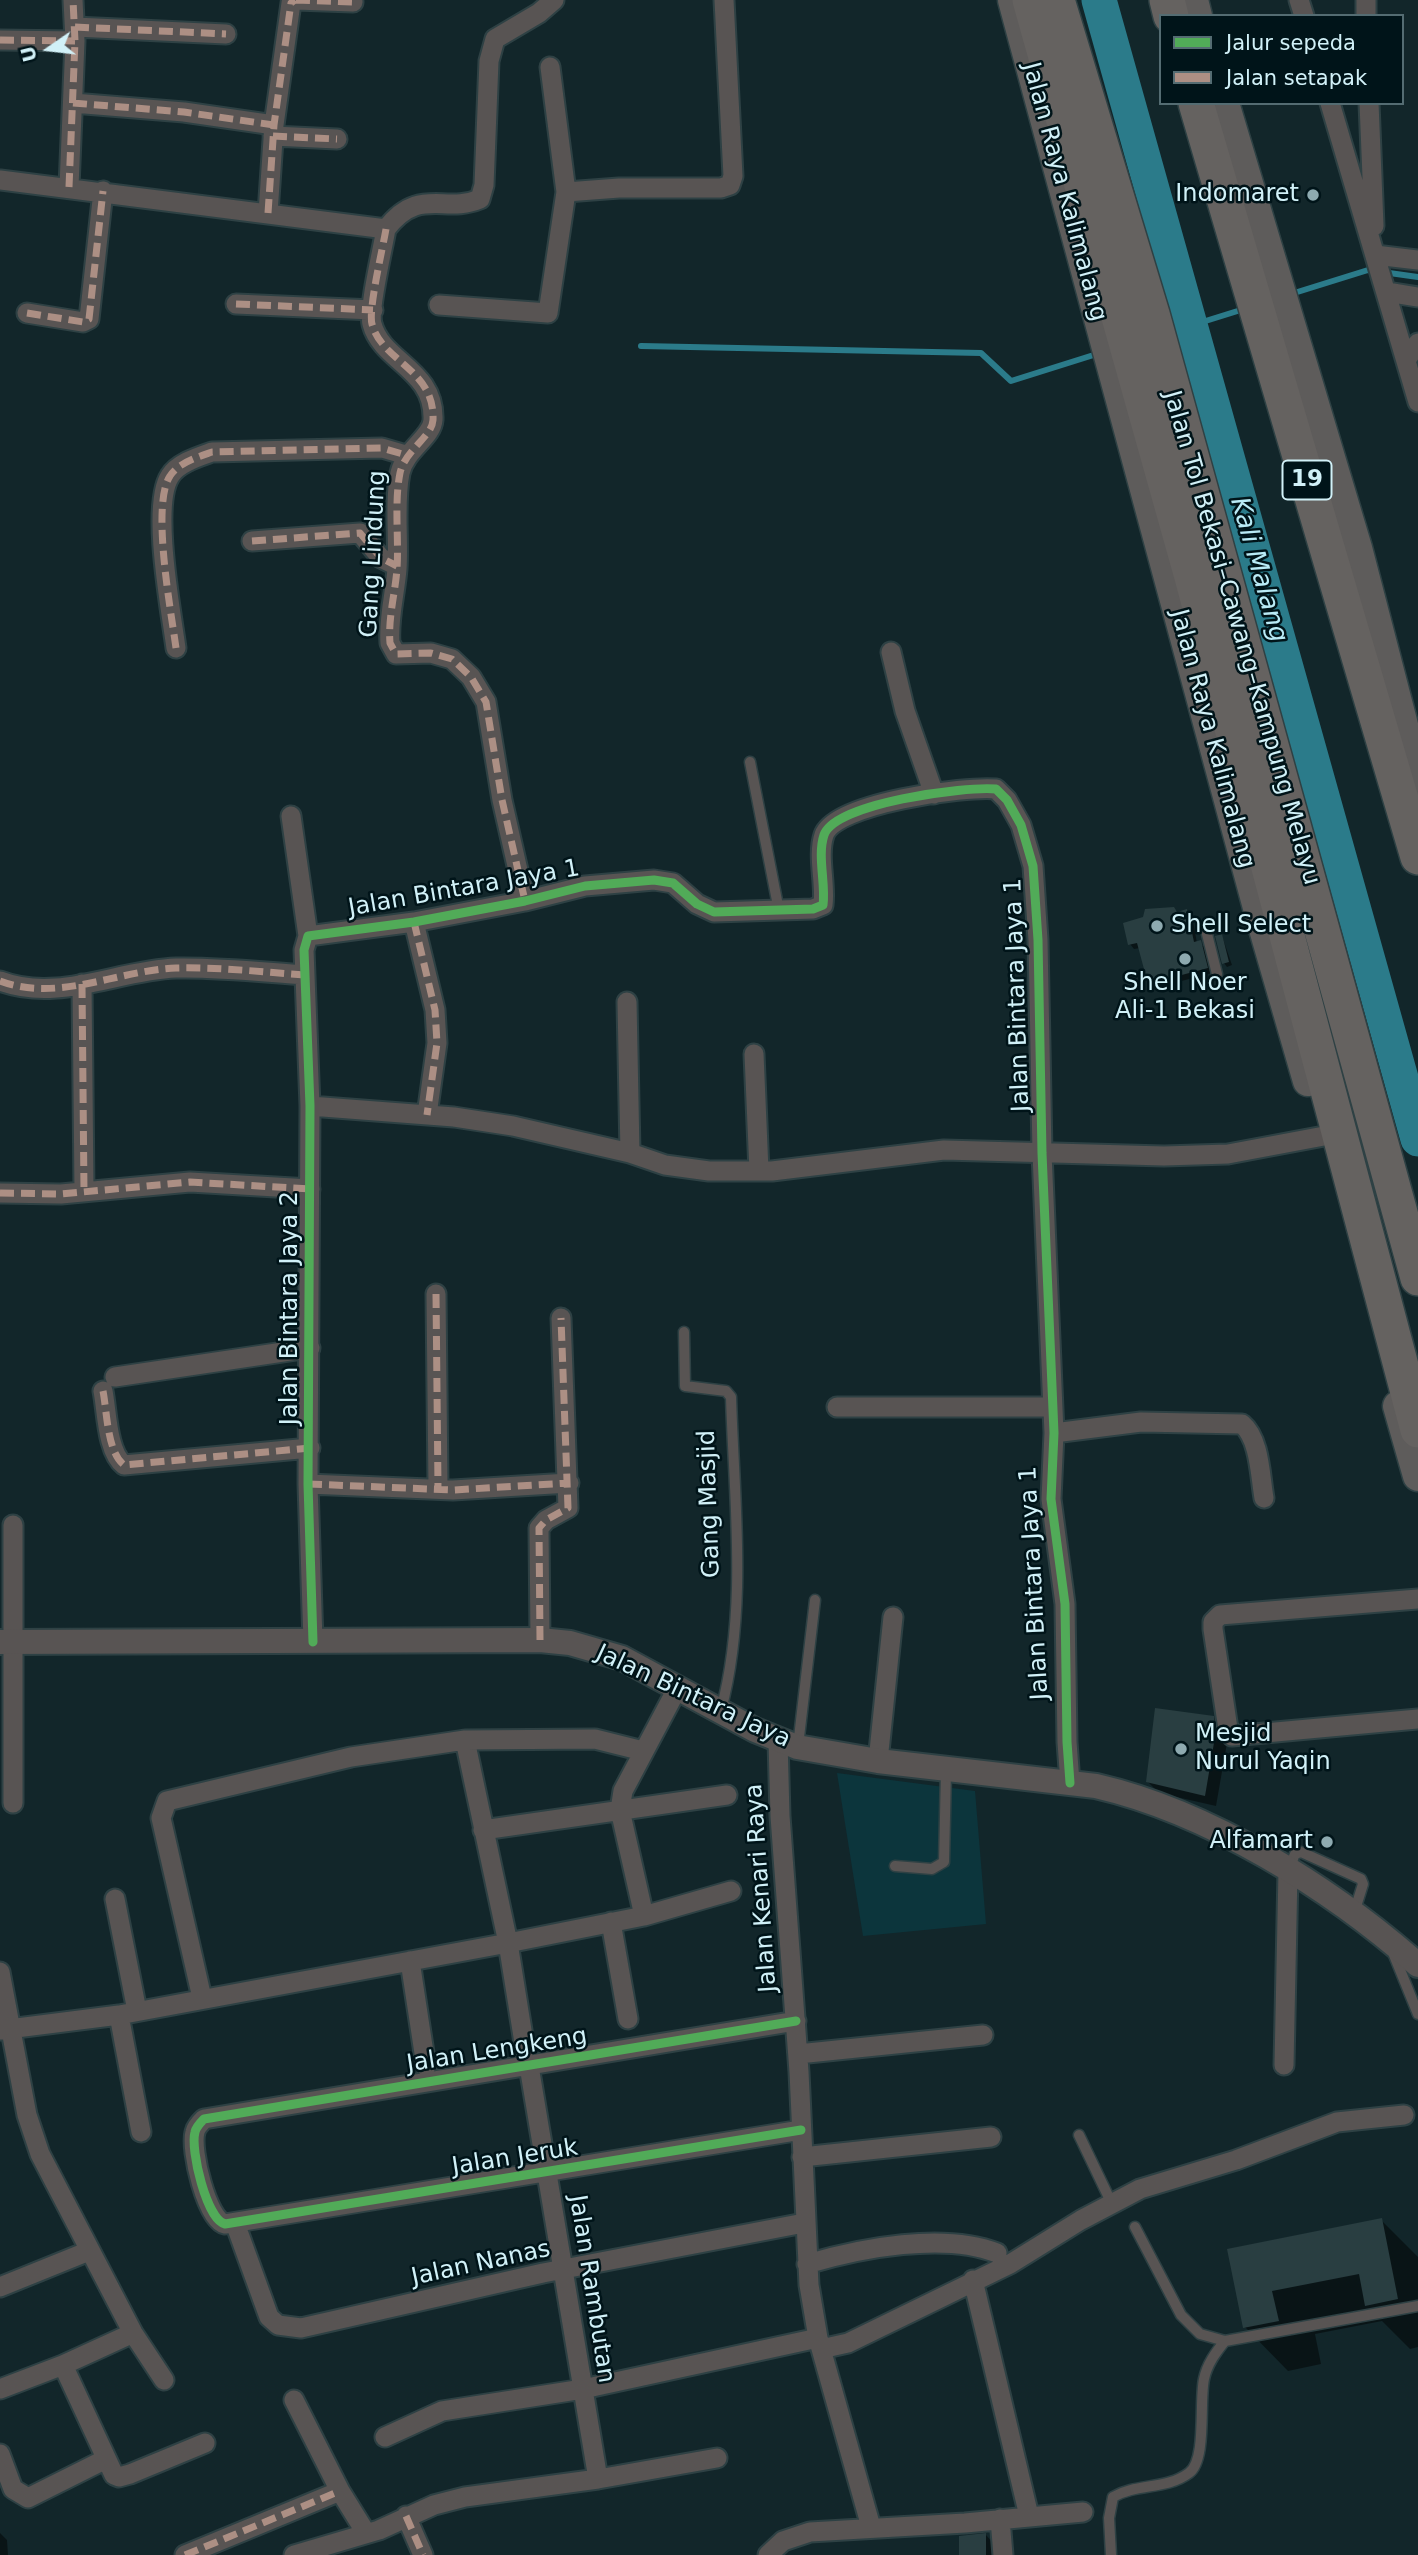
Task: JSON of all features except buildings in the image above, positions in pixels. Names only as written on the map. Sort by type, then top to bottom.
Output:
[{"type":"highway","points":[[1030,0],[1192,577],[1418,1430]]},
{"type":"highway","name":"Jalan Tol Bekasi–Cawang–Kampung Melayu","points":[[1057,0],[1159,341],[1418,1278]]},
{"type":"highway","name":"19","points":[[1197,105],[1418,857]]},
{"type":"main road","name":"Jalan Raya Kalimalang","points":[[1013,0],[1260,915],[1418,1476]]},
{"type":"main road","points":[[1225,105],[1357,548],[1418,783]]},
{"type":"street","points":[[69,187],[75,34],[73,0]]},
{"type":"street","points":[[268,213],[274,130],[290,3],[295,0],[353,2]]},
{"type":"street","points":[[236,303],[373,310],[386,229],[395,216],[420,203],[471,203],[480,199],[484,185],[489,61],[495,39],[539,13],[554,0]]},
{"type":"street","points":[[566,192],[619,188],[721,188],[730,184],[733,176],[724,0]]},
{"type":"street","points":[[0,40],[75,34],[226,34]]},
{"type":"street","points":[[439,305],[548,313],[566,192],[550,67]]},
{"type":"street","points":[[73,103],[184,113],[337,139]]},
{"type":"street","points":[[1331,105],[1418,402]]},
{"type":"street","points":[[1369,105],[1375,255]]},
{"type":"street","points":[[0,180],[386,229]]},
{"type":"street","points":[[27,313],[83,323],[89,318],[103,191]]},
{"type":"street","points":[[1375,255],[1418,260]]},
{"type":"street","points":[[1387,292],[1418,297]]},
{"type":"street","name":"Gang Lindung","points":[[373,310],[371,322],[378,337],[420,377],[432,403],[432,428],[406,455],[399,480],[397,566],[389,631],[393,650],[402,656],[431,653],[452,659],[471,677],[486,702],[502,800],[525,901]]},
{"type":"street","points":[[1406,360],[1418,343]]},
{"type":"street","points":[[176,648],[167,584],[162,495],[171,474],[189,461],[212,452],[350,447],[383,448],[406,455]]},
{"type":"street","points":[[252,541],[360,533],[382,558],[397,566]]},
{"type":"street","points":[[891,652],[905,710],[934,794]]},
{"type":"street","name":"Jalan Bintara Jaya 1","points":[[308,936],[414,922],[525,901],[585,886],[654,880],[673,883],[696,904],[714,912],[813,909],[823,905],[823,836],[831,823],[853,813],[975,787],[996,789],[1007,800],[1021,825],[1033,866],[1054,1433],[1051,1499],[1065,1604],[1070,1783]]},
{"type":"street","points":[[0,981],[15,986],[34,987],[82,984],[173,968],[305,975],[304,950],[308,936],[291,816]]},
{"type":"street","points":[[414,922],[435,1010],[437,1043],[427,1115]]},
{"type":"street","name":"Jalan Bintara Jaya 2","points":[[305,975],[310,1106],[308,1484],[313,1642]]},
{"type":"street","points":[[82,984],[84,1192]]},
{"type":"street","points":[[627,1002],[630,1153]]},
{"type":"street","points":[[754,1054],[760,1171]]},
{"type":"street","points":[[310,1106],[427,1115],[513,1126],[630,1153],[665,1165],[709,1171],[760,1171],[944,1150],[1228,1154],[1324,1136]]},
{"type":"street","points":[[0,1193],[84,1192],[190,1182],[310,1189]]},
{"type":"street","points":[[436,1294],[438,1488]]},
{"type":"street","points":[[540,1640],[539,1528],[546,1520],[568,1508],[561,1318]]},
{"type":"street","points":[[310,1348],[109,1384],[113,1446],[118,1461],[124,1465],[310,1448]]},
{"type":"street","points":[[837,1407],[1051,1406]]},
{"type":"street","points":[[1054,1433],[1140,1422],[1242,1424],[1250,1430],[1265,1498]]},
{"type":"street","points":[[308,1484],[453,1490],[569,1483]]},
{"type":"street","points":[[13,1525],[7,1642],[13,1802]]},
{"type":"street","points":[[1418,1599],[1220,1615],[1213,1622],[1213,1629],[1228,1729],[1232,1736],[1418,1719]]},
{"type":"street","points":[[878,1761],[893,1617]]},
{"type":"street","name":"Jalan Bintara Jaya","points":[[7,1642],[540,1640],[570,1643],[613,1655],[788,1744],[878,1761],[1070,1783],[1131,1794],[1182,1812],[1288,1871],[1354,1914],[1418,1965]]},
{"type":"street","points":[[644,1916],[620,1810],[624,1791],[678,1687]]},
{"type":"street","points":[[202,1998],[161,1818],[167,1801],[351,1757],[465,1740],[595,1739],[643,1751]]},
{"type":"street","name":"Jalan Rambutan","points":[[465,1740],[508,1943],[598,2479]]},
{"type":"street","name":"Jalan Kenari Raya","points":[[788,1744],[780,1829],[796,2021],[807,2264],[820,2343],[871,2527]]},
{"type":"street","points":[[484,1830],[727,1796]]},
{"type":"street","points":[[1284,2065],[1288,1871]]},
{"type":"street","points":[[6,2030],[128,2013],[508,1943],[644,1916],[732,1891]]},
{"type":"street","points":[[115,1899],[141,2132]]},
{"type":"street","points":[[611,1922],[628,2019]]},
{"type":"street","points":[[410,1961],[426,2066]]},
{"type":"street","points":[[0,1972],[6,2030],[27,2115],[40,2154],[133,2333],[164,2380]]},
{"type":"street","name":"Jalan Lengkeng","points":[[235,2223],[220,2223],[207,2206],[194,2140],[198,2125],[204,2119],[527,2057],[796,2021]]},
{"type":"street","points":[[798,2054],[983,2035]]},
{"type":"street","points":[[385,2437],[442,2411],[583,2389],[820,2343],[848,2343],[1010,2264],[1140,2189],[1236,2160],[1337,2122],[1411,2114]]},
{"type":"street","name":"Jalan Jeruk","points":[[235,2223],[801,2130]]},
{"type":"street","points":[[802,2157],[990,2137]]},
{"type":"street","name":"Jalan Nanas","points":[[235,2223],[269,2317],[287,2327],[301,2328],[563,2271],[804,2223]]},
{"type":"street","points":[[807,2264],[890,2247],[979,2245],[997,2253]]},
{"type":"street","points":[[0,2287],[89,2251]]},
{"type":"street","points":[[973,2280],[1029,2516]]},
{"type":"street","points":[[0,2389],[63,2365],[133,2333]]},
{"type":"street","points":[[63,2365],[114,2475],[119,2477],[205,2442]]},
{"type":"street","points":[[294,2400],[340,2491],[366,2533]]},
{"type":"street","points":[[0,2454],[13,2489],[28,2498],[106,2459]]},
{"type":"street","points":[[294,2555],[366,2533],[406,2516],[465,2497],[598,2479],[718,2458]]},
{"type":"street","points":[[185,2555],[340,2491]]},
{"type":"street","points":[[768,2555],[783,2541],[810,2532],[1083,2512]]},
{"type":"street","points":[[406,2516],[423,2555]]},
{"type":"street","points":[[1000,2519],[1003,2555]]},
{"type":"lane","points":[[750,762],[779,912]]},
{"type":"lane","points":[[1207,934],[1217,974]]},
{"type":"lane","name":"Gang Masjid","points":[[684,1332],[685,1386],[726,1391],[730,1397],[737,1588],[729,1680],[721,1711]]},
{"type":"lane","points":[[788,1744],[815,1601]]},
{"type":"lane","points":[[895,1866],[932,1869],[944,1862],[946,1770]]},
{"type":"lane","points":[[1288,1871],[1295,1854],[1301,1852],[1362,1879],[1354,1914]]},
{"type":"lane","points":[[1387,1938],[1418,2014]]},
{"type":"lane","points":[[1079,2135],[1112,2204]]},
{"type":"lane","points":[[1135,2227],[1181,2315],[1200,2334],[1225,2341],[1418,2306]]},
{"type":"lane","points":[[1111,2555],[1109,2518],[1113,2497],[1122,2492],[1175,2483],[1193,2471],[1200,2459],[1204,2377],[1213,2356],[1225,2341]]},
{"type":"shaded area","points":[[837,1773],[975,1791],[986,1924],[863,1936]]},
{"type":"waterway","name":"Kali Malang","points":[[1099,0],[1418,1139]]},
{"type":"waterway","points":[[1291,294],[1368,270],[1418,277]]},
{"type":"waterway","points":[[1167,333],[1244,309]]},
{"type":"waterway","points":[[641,346],[981,353],[1011,381],[1100,353]]},
{"type":"marked path","points":[[69,187],[75,41],[73,0]]},
{"type":"marked path","points":[[268,213],[274,125],[291,3],[295,0]]},
{"type":"marked path","points":[[296,0],[353,2]]},
{"type":"marked path","points":[[75,27],[226,34]]},
{"type":"marked path","points":[[0,40],[75,41]]},
{"type":"marked path","points":[[73,103],[184,112],[274,125]]},
{"type":"marked path","points":[[273,136],[337,139]]},
{"type":"marked path","points":[[27,313],[83,322],[89,319],[103,191]]},
{"type":"marked path","points":[[386,229],[374,293],[372,324],[386,348],[426,389],[433,420],[428,432],[407,457],[400,473],[397,496],[397,569],[390,643],[396,654],[431,653],[452,659],[471,677],[486,702],[502,800],[525,901]]},
{"type":"marked path","points":[[236,304],[373,310]]},
{"type":"marked path","points":[[176,648],[164,559],[162,510],[170,476],[178,467],[212,452],[382,448],[406,455]]},
{"type":"marked path","points":[[252,541],[360,533],[381,558],[397,566]]},
{"type":"marked path","points":[[414,922],[435,1010],[437,1043],[427,1115]]},
{"type":"marked path","points":[[0,981],[44,989],[176,968],[305,975]]},
{"type":"marked path","points":[[82,984],[84,1192]]},
{"type":"marked path","points":[[0,1193],[61,1194],[190,1182],[310,1189]]},
{"type":"marked path","points":[[436,1294],[438,1487]]},
{"type":"marked path","points":[[540,1640],[539,1528],[546,1520],[568,1508],[561,1318]]},
{"type":"marked path","points":[[103,1391],[111,1441],[118,1459],[124,1465],[310,1448]]},
{"type":"marked path","points":[[308,1484],[453,1490],[569,1483]]},
{"type":"marked path","points":[[185,2555],[340,2491]]},
{"type":"marked path","points":[[406,2516],[423,2555]]},
{"type":"cycle path","points":[[313,1642],[308,1484],[310,1106],[304,950],[308,936],[414,922],[525,901],[585,886],[654,880],[673,883],[697,904],[714,912],[813,909],[823,905],[822,843],[824,835],[833,824],[851,814],[902,799],[958,790],[996,789],[1007,800],[1021,825],[1033,866],[1038,940],[1042,1153],[1054,1433],[1051,1499],[1065,1604],[1070,1783]]},
{"type":"cycle path","points":[[796,2021],[204,2119],[196,2128],[194,2141],[206,2198],[218,2220],[225,2224],[801,2130]]},
{"type":"place","name":"Indomaret","points":[[1313,195]]},
{"type":"place","name":"Shell Select","points":[[1157,926]]},
{"type":"place","name":"Shell Noer Ali-1 Bekasi","points":[[1185,959]]},
{"type":"place","name":"Mesjid Nurul Yaqin","points":[[1181,1749]]},
{"type":"place","name":"Alfamart","points":[[1327,1842]]}]
